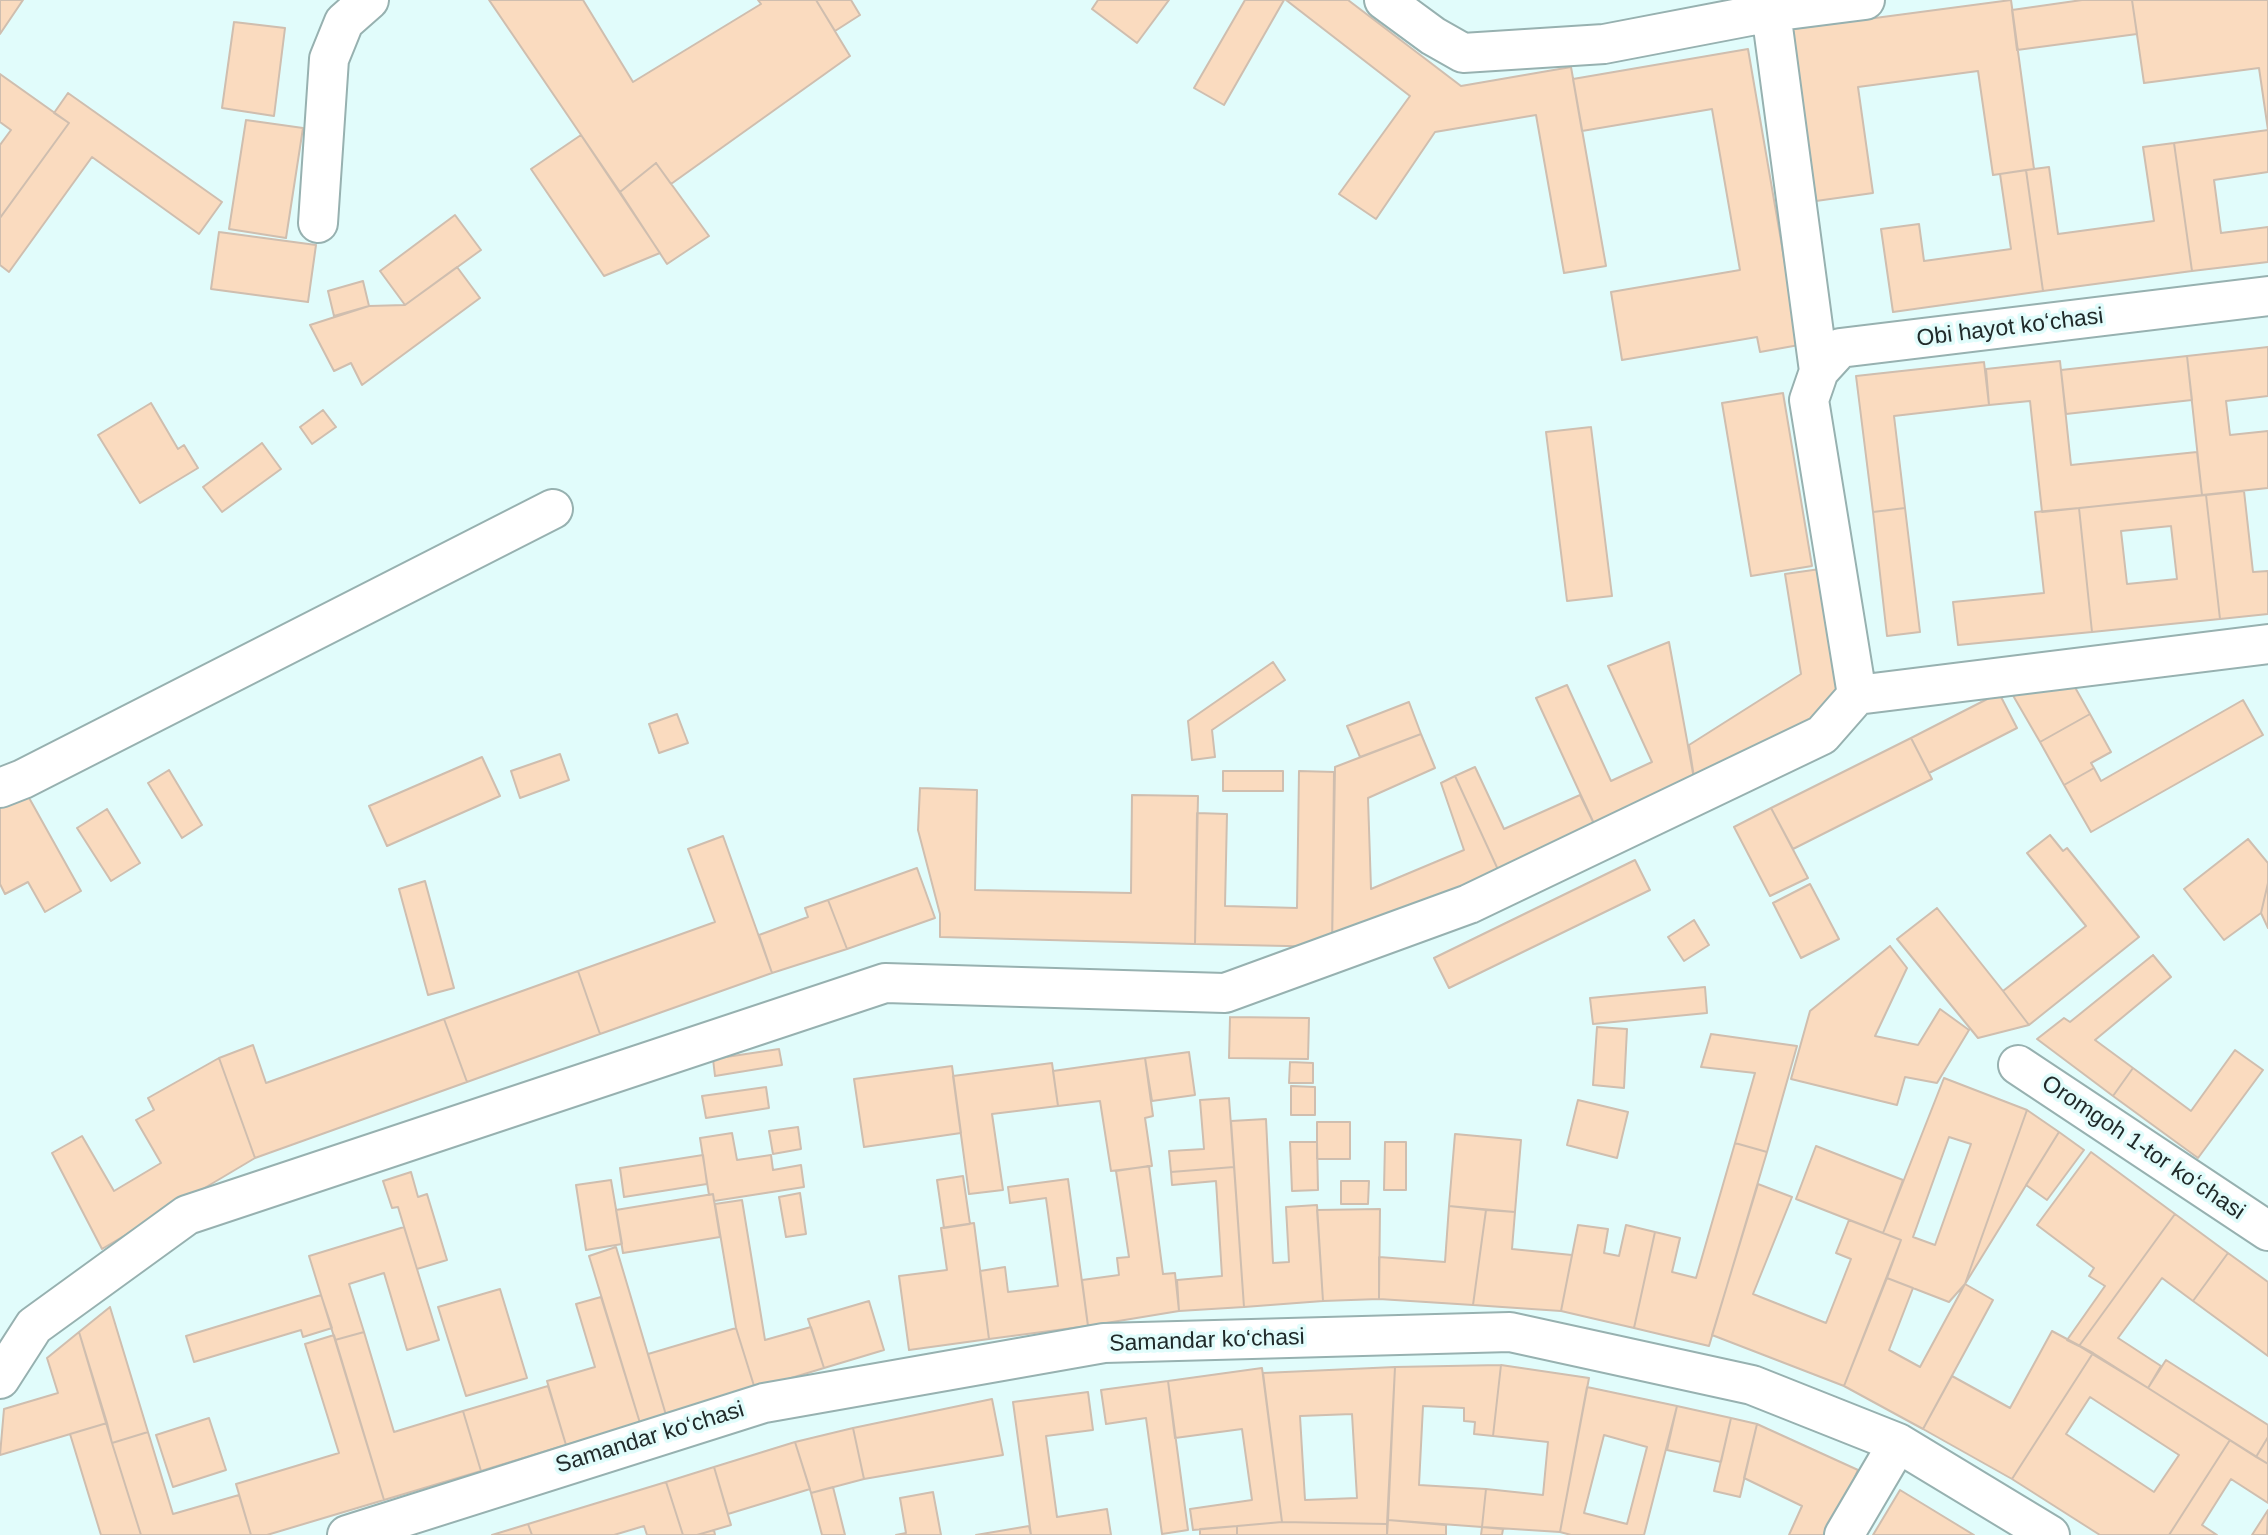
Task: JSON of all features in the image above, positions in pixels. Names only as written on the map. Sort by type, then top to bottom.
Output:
[{"type":"street","points":[[317,223],[330,59],[344,22],[369,0]]},
{"type":"street","points":[[1384,0],[1433,36],[1463,52],[1604,44],[1771,12],[1865,0]]},
{"type":"street","points":[[1771,12],[1818,371],[1809,400],[1857,695]]},
{"type":"street","name":"Obi hayot koʻchasi","points":[[1818,371],[1840,348],[2268,296]]},
{"type":"street","points":[[0,788],[23,779],[552,509]]},
{"type":"street","points":[[0,1379],[34,1326],[187,1215],[885,983],[1226,993],[1469,904],[1822,735],[1857,695],[2268,644]]},
{"type":"street","name":"Oromgoh 1-tor koʻchasi","points":[[2018,1065],[2268,1231]]},
{"type":"street","name":"Samandar ko‘chasi","points":[[347,1535],[764,1403],[1104,1343],[1510,1332],[1752,1385],[1898,1443],[2050,1535]]},
{"type":"street","points":[[1844,1535],[1898,1443]]},
{"type":"building","points":[[0,0],[23,0],[0,34]]},
{"type":"building","points":[[489,0],[583,0],[633,82],[761,4],[758,0],[816,0],[850,56],[671,184],[656,163],[620,192]]},
{"type":"building","points":[[816,0],[851,0],[860,15],[835,31]]},
{"type":"building","points":[[1098,0],[1169,0],[1137,43],[1092,9]]},
{"type":"building","points":[[1245,0],[1284,0],[1224,105],[1194,88]]},
{"type":"building","points":[[1286,0],[1348,0],[1461,86],[1571,67],[1606,266],[1564,273],[1536,115],[1435,132],[1376,219],[1339,194],[1410,96]]},
{"type":"building","points":[[2011,0],[2034,169],[1993,175],[1978,71],[1858,87],[1873,193],[1816,201],[1792,29]]},
{"type":"building","points":[[2082,0],[2132,0],[2137,34],[2017,50],[2012,10]]},
{"type":"building","points":[[2132,0],[2268,0],[2268,130],[2259,68],[2144,83]]},
{"type":"building","points":[[234,22],[285,28],[274,116],[222,108]]},
{"type":"building","points":[[1748,49],[1799,345],[1760,352],[1757,337],[1622,360],[1611,292],[1740,270],[1712,109],[1582,131],[1573,79]]},
{"type":"building","points":[[0,74],[69,123],[0,218],[0,145],[11,130],[0,122]]},
{"type":"building","points":[[68,93],[222,202],[199,234],[92,157],[9,272],[0,265],[0,218],[69,123],[54,113]]},
{"type":"building","points":[[246,120],[303,128],[286,238],[229,229]]},
{"type":"building","points":[[2268,130],[2268,172],[2214,180],[2221,233],[2268,227],[2268,262],[2192,271],[2174,143]]},
{"type":"building","points":[[581,135],[660,253],[604,276],[531,169]]},
{"type":"building","points":[[2174,143],[2192,271],[2043,291],[2026,170],[2049,167],[2058,234],[2154,221],[2143,147]]},
{"type":"building","points":[[656,163],[709,236],[667,264],[620,192]]},
{"type":"building","points":[[2026,170],[2043,291],[1893,312],[1881,229],[1919,224],[1924,261],[2011,249],[2000,174]]},
{"type":"building","points":[[455,215],[481,250],[405,305],[380,271]]},
{"type":"building","points":[[219,232],[316,245],[308,302],[211,289]]},
{"type":"building","points":[[457,267],[480,298],[362,385],[351,363],[334,371],[310,325],[369,306],[405,305]]},
{"type":"building","points":[[363,281],[369,306],[334,316],[328,291]]},
{"type":"building","points":[[2268,347],[2268,396],[2226,401],[2230,435],[2268,431],[2268,488],[2202,495],[2187,356]]},
{"type":"building","points":[[2187,356],[2192,400],[2066,414],[2061,370]]},
{"type":"building","points":[[2060,361],[2071,465],[2197,452],[2202,495],[2042,512],[2030,401],[1989,405],[1986,369]]},
{"type":"building","points":[[1984,362],[1989,405],[1894,416],[1905,508],[1873,512],[1856,376]]},
{"type":"building","points":[[1783,393],[1812,566],[1751,576],[1722,403]]},
{"type":"building","points":[[151,403],[178,449],[184,445],[198,468],[140,503],[98,435]]},
{"type":"building","points":[[323,410],[336,427],[312,444],[300,427]]},
{"type":"building","points":[[1591,427],[1612,596],[1567,601],[1546,432]]},
{"type":"building","points":[[262,443],[281,469],[222,512],[203,487]]},
{"type":"building","points":[[2244,491],[2253,572],[2268,571],[2268,614],[2220,619],[2206,495]]},
{"type":"building","points":[[2206,495],[2220,619],[2092,632],[2079,508]],"holes":[[[2171,526],[2177,579],[2127,584],[2121,531]]]},
{"type":"building","points":[[1905,508],[1920,632],[1887,636],[1873,512]]},
{"type":"building","points":[[2079,508],[2092,632],[1958,645],[1953,602],[2044,593],[2035,512]]},
{"type":"building","points":[[1827,568],[1849,698],[1695,784],[1689,745],[1801,674],[1785,574]]},
{"type":"building","points":[[1669,642],[1695,784],[1597,830],[1536,698],[1567,685],[1611,781],[1652,762],[1608,666]]},
{"type":"building","points":[[1273,662],[1285,680],[1212,730],[1215,757],[1192,760],[1188,721]]},
{"type":"building","points":[[2072,682],[2090,714],[2040,742],[2011,692]]},
{"type":"building","points":[[1999,693],[2017,728],[1929,773],[1911,738]]},
{"type":"building","points":[[2243,700],[2263,735],[2091,832],[2064,785],[2094,768],[2101,781]]},
{"type":"building","points":[[1409,702],[1421,734],[1360,757],[1347,726]]},
{"type":"building","points":[[677,714],[688,743],[659,753],[649,724]]},
{"type":"building","points":[[2090,714],[2111,752],[2091,763],[2094,768],[2064,785],[2040,742]]},
{"type":"building","points":[[1421,734],[1435,768],[1368,798],[1371,889],[1464,850],[1441,783],[1455,776],[1500,874],[1332,947],[1335,767]]},
{"type":"building","points":[[1911,738],[1932,779],[1793,849],[1771,808]]},
{"type":"building","points":[[560,754],[569,780],[520,798],[511,771]]},
{"type":"building","points":[[482,757],[500,796],[387,846],[369,806]]},
{"type":"building","points":[[1475,767],[1504,829],[1580,795],[1597,830],[1500,874],[1455,776]]},
{"type":"building","points":[[169,770],[202,825],[182,838],[148,783]]},
{"type":"building","points":[[1223,771],[1283,771],[1283,791],[1223,791]]},
{"type":"building","points":[[1299,771],[1334,772],[1332,947],[1195,944],[1197,813],[1227,814],[1225,906],[1297,908]]},
{"type":"building","points":[[23,787],[81,891],[45,912],[28,882],[5,894],[0,884],[0,800]]},
{"type":"building","points":[[920,788],[977,790],[975,890],[1131,893],[1132,795],[1198,796],[1195,944],[940,937],[940,914],[918,830]]},
{"type":"building","points":[[1771,808],[1808,878],[1770,896],[1734,827]]},
{"type":"building","points":[[107,809],[140,863],[111,881],[77,828]]},
{"type":"building","points":[[2050,835],[2063,851],[2067,848],[2139,937],[2029,1025],[2003,991],[2086,926],[2027,853]]},
{"type":"building","points":[[723,836],[772,973],[600,1034],[578,971],[715,922],[688,849]]},
{"type":"building","points":[[2248,839],[2268,863],[2268,883],[2261,913],[2224,940],[2184,889]]},
{"type":"building","points":[[1635,860],[1650,890],[1449,988],[1434,958]]},
{"type":"building","points":[[917,868],[935,918],[847,949],[828,900]]},
{"type":"building","points":[[425,881],[454,988],[428,995],[399,889]]},
{"type":"building","points":[[2268,883],[2268,928],[2261,913]]},
{"type":"building","points":[[1810,884],[1839,939],[1801,958],[1773,903]]},
{"type":"building","points":[[828,900],[847,949],[772,973],[759,935],[808,917],[805,908]]},
{"type":"building","points":[[1937,908],[2029,1025],[1978,1038],[1897,939]]},
{"type":"building","points":[[1694,920],[1709,945],[1684,961],[1668,937]]},
{"type":"building","points":[[1890,946],[1907,968],[1875,1036],[1918,1045],[1940,1009],[1969,1030],[1937,1083],[1905,1077],[1897,1105],[1791,1079],[1810,1011]]},
{"type":"building","points":[[2153,955],[2171,977],[2095,1040],[2133,1068],[2113,1096],[2037,1039],[2064,1018],[2070,1022]]},
{"type":"building","points":[[578,971],[600,1034],[467,1082],[444,1019]]},
{"type":"building","points":[[1705,987],[1707,1013],[1593,1024],[1590,998]]},
{"type":"building","points":[[1230,1017],[1309,1018],[1308,1059],[1229,1058]]},
{"type":"building","points":[[444,1019],[467,1082],[255,1158],[219,1058],[253,1045],[266,1083]]},
{"type":"building","points":[[1597,1027],[1627,1029],[1624,1088],[1593,1085]]},
{"type":"building","points":[[1711,1034],[1797,1046],[1767,1152],[1735,1143],[1755,1073],[1701,1067]]},
{"type":"building","points":[[779,1049],[782,1065],[715,1076],[713,1059]]},
{"type":"building","points":[[2235,1050],[2263,1070],[2198,1158],[2113,1096],[2133,1068],[2191,1111]]},
{"type":"building","points":[[1189,1052],[1195,1095],[1152,1101],[1145,1058]]},
{"type":"building","points":[[219,1058],[255,1158],[102,1249],[52,1153],[82,1136],[114,1191],[161,1163],[136,1120],[154,1110],[148,1098]]},
{"type":"building","points":[[1145,1058],[1153,1116],[1145,1118],[1152,1166],[1111,1171],[1100,1101],[1058,1106],[1053,1071]]},
{"type":"building","points":[[1290,1062],[1313,1063],[1313,1083],[1289,1083]]},
{"type":"building","points":[[1052,1063],[1058,1106],[992,1114],[1003,1190],[969,1194],[953,1076]]},
{"type":"building","points":[[952,1066],[961,1133],[864,1147],[854,1079]]},
{"type":"building","points":[[1944,1078],[2027,1110],[1965,1284],[1949,1302],[1887,1278],[1901,1240],[1883,1233]],"holes":[[[1949,1137],[1971,1144],[1935,1245],[1913,1237]]]},
{"type":"building","points":[[1291,1086],[1315,1087],[1315,1115],[1291,1115]]},
{"type":"building","points":[[766,1087],[769,1108],[706,1118],[702,1096]]},
{"type":"building","points":[[1229,1098],[1234,1167],[1171,1172],[1169,1151],[1204,1149],[1200,1100]]},
{"type":"building","points":[[1578,1100],[1628,1112],[1617,1158],[1567,1145]]},
{"type":"building","points":[[2027,1110],[2059,1132],[1965,1284]]},
{"type":"building","points":[[1266,1119],[1273,1263],[1289,1262],[1286,1207],[1317,1205],[1323,1301],[1244,1307],[1231,1121]]},
{"type":"building","points":[[1317,1122],[1350,1122],[1350,1159],[1317,1159]]},
{"type":"building","points":[[798,1127],[801,1149],[773,1154],[769,1131]]},
{"type":"building","points":[[2059,1132],[2084,1150],[2047,1200],[2026,1185]]},
{"type":"building","points":[[732,1133],[737,1160],[771,1155],[773,1170],[801,1165],[804,1187],[714,1201],[713,1194],[709,1195],[700,1138]]},
{"type":"building","points":[[1455,1134],[1521,1140],[1515,1212],[1449,1206]]},
{"type":"building","points":[[1290,1142],[1317,1142],[1318,1190],[1292,1191]]},
{"type":"building","points":[[1385,1142],[1406,1142],[1406,1190],[1384,1190]]},
{"type":"building","points":[[1735,1143],[1767,1152],[1709,1346],[1634,1328],[1655,1232],[1680,1238],[1672,1272],[1696,1278]]},
{"type":"building","points":[[1816,1146],[1903,1180],[1883,1233],[1796,1199]]},
{"type":"building","points":[[2091,1152],[2175,1214],[2079,1346],[2067,1340],[2105,1286],[2089,1276],[2094,1268],[2037,1225]]},
{"type":"building","points":[[703,1155],[707,1184],[624,1197],[620,1168]]},
{"type":"building","points":[[1149,1166],[1163,1274],[1175,1273],[1179,1311],[1088,1326],[1082,1280],[1119,1275],[1117,1258],[1129,1257],[1116,1171]]},
{"type":"building","points":[[1234,1167],[1244,1307],[1179,1311],[1177,1280],[1222,1276],[1216,1181],[1172,1185],[1171,1172]]},
{"type":"building","points":[[411,1172],[418,1197],[427,1194],[447,1260],[417,1269],[398,1207],[392,1208],[383,1181]]},
{"type":"building","points":[[963,1176],[970,1224],[944,1228],[937,1180]]},
{"type":"building","points":[[1068,1179],[1088,1326],[989,1339],[980,1271],[1005,1267],[1008,1292],[1058,1286],[1046,1198],[1010,1203],[1008,1187]]},
{"type":"building","points":[[611,1180],[622,1244],[586,1250],[576,1185]]},
{"type":"building","points":[[1341,1181],[1369,1181],[1368,1204],[1341,1204]]},
{"type":"building","points":[[1758,1184],[1792,1197],[1753,1294],[1826,1323],[1851,1259],[1836,1253],[1849,1220],[1901,1240],[1844,1386],[1712,1335]]},
{"type":"building","points":[[800,1193],[806,1234],[786,1237],[779,1197]]},
{"type":"building","points":[[713,1194],[720,1237],[623,1253],[616,1210]]},
{"type":"building","points":[[742,1200],[765,1340],[811,1327],[824,1368],[755,1389],[736,1328],[715,1204]]},
{"type":"building","points":[[1449,1206],[1486,1210],[1473,1305],[1379,1299],[1379,1257],[1445,1262]]},
{"type":"building","points":[[1380,1209],[1379,1299],[1323,1301],[1317,1210]]},
{"type":"building","points":[[1486,1210],[1515,1212],[1512,1249],[1572,1255],[1561,1311],[1473,1305]]},
{"type":"building","points":[[2175,1214],[2228,1253],[2193,1301],[2162,1278],[2118,1338],[2161,1366],[2148,1388],[2079,1346]]},
{"type":"building","points":[[974,1223],[989,1339],[909,1350],[899,1276],[947,1270],[941,1228]]},
{"type":"building","points":[[1578,1225],[1608,1229],[1604,1253],[1619,1256],[1626,1225],[1655,1232],[1634,1328],[1561,1311]]},
{"type":"building","points":[[404,1227],[439,1340],[407,1350],[384,1273],[349,1284],[364,1332],[335,1340],[309,1256]]},
{"type":"building","points":[[616,1247],[666,1415],[640,1423],[589,1256]]},
{"type":"building","points":[[2228,1253],[2268,1282],[2268,1356],[2193,1301]]},
{"type":"building","points":[[1887,1278],[1913,1288],[1889,1350],[1920,1367],[1965,1284],[1993,1300],[1923,1429],[1844,1386]]},
{"type":"building","points":[[500,1289],[527,1378],[466,1396],[438,1307]]},
{"type":"building","points":[[321,1295],[332,1328],[303,1337],[301,1330],[194,1362],[186,1336]]},
{"type":"building","points":[[601,1297],[640,1423],[566,1445],[547,1381],[595,1367],[576,1304]]},
{"type":"building","points":[[869,1301],[884,1350],[824,1368],[808,1319]]},
{"type":"building","points":[[110,1307],[148,1432],[112,1443],[79,1332]]},
{"type":"building","points":[[736,1328],[755,1389],[666,1415],[648,1354]]},
{"type":"building","points":[[2052,1331],[2093,1353],[2012,1479],[1923,1429],[1952,1376],[2010,1408]]},
{"type":"building","points":[[79,1332],[107,1423],[0,1455],[4,1409],[58,1393],[47,1358]]},
{"type":"building","points":[[364,1332],[394,1432],[463,1411],[481,1471],[384,1500],[335,1340]]},
{"type":"building","points":[[334,1335],[384,1500],[267,1535],[251,1535],[236,1484],[339,1453],[305,1344]]},
{"type":"building","points":[[2093,1353],[2230,1440],[2169,1535],[2100,1535],[2012,1479]],"holes":[[[2090,1397],[2179,1455],[2154,1492],[2066,1434]]]},
{"type":"building","points":[[2166,1360],[2268,1425],[2268,1437],[2256,1457],[2148,1388]]},
{"type":"building","points":[[1501,1365],[1589,1378],[1560,1532],[1482,1527],[1486,1489],[1543,1495],[1548,1442],[1493,1436]]},
{"type":"building","points":[[1501,1365],[1493,1436],[1474,1434],[1475,1422],[1464,1421],[1464,1408],[1423,1406],[1419,1485],[1486,1489],[1482,1527],[1388,1520],[1395,1367]]},
{"type":"building","points":[[1395,1367],[1387,1524],[1282,1522],[1263,1373]],"holes":[[[1352,1414],[1357,1498],[1305,1500],[1300,1416]]]},
{"type":"building","points":[[1262,1368],[1282,1522],[1193,1530],[1190,1509],[1252,1500],[1242,1429],[1175,1438],[1168,1381]]},
{"type":"building","points":[[1168,1381],[1188,1530],[1162,1534],[1146,1418],[1106,1424],[1101,1390]]},
{"type":"building","points":[[548,1386],[566,1445],[481,1471],[463,1411]]},
{"type":"building","points":[[1587,1387],[1677,1406],[1644,1535],[1571,1535],[1560,1532]],"holes":[[[1604,1435],[1647,1447],[1627,1524],[1584,1513]]]},
{"type":"building","points":[[1088,1392],[1093,1430],[1046,1436],[1057,1517],[1107,1509],[1111,1535],[1031,1535],[1013,1402]]},
{"type":"building","points":[[992,1399],[1003,1455],[864,1479],[853,1428]]},
{"type":"building","points":[[1677,1406],[1731,1418],[1721,1462],[1667,1450]]},
{"type":"building","points":[[209,1418],[226,1470],[173,1487],[156,1435]]},
{"type":"building","points":[[1731,1418],[1757,1424],[1740,1497],[1714,1491]]},
{"type":"building","points":[[107,1423],[141,1535],[101,1535],[70,1434]]},
{"type":"building","points":[[1757,1424],[1858,1470],[1829,1535],[1789,1535],[1802,1506],[1744,1478]]},
{"type":"building","points":[[853,1428],[864,1479],[811,1493],[795,1442]]},
{"type":"building","points":[[148,1432],[173,1514],[239,1495],[251,1535],[141,1535],[112,1443]]},
{"type":"building","points":[[2268,1437],[2268,1464],[2256,1457]]},
{"type":"building","points":[[2230,1440],[2268,1464],[2268,1503],[2231,1479],[2202,1525],[2217,1535],[2169,1535]]},
{"type":"building","points":[[795,1442],[810,1489],[728,1514],[714,1467]]},
{"type":"building","points":[[714,1467],[731,1525],[697,1535],[683,1535],[666,1482]]},
{"type":"building","points":[[666,1482],[683,1535],[647,1535],[644,1526],[614,1535],[532,1535],[528,1524]]},
{"type":"building","points":[[833,1487],[845,1535],[822,1535],[811,1493]]},
{"type":"building","points":[[1900,1490],[1974,1535],[1873,1535]]},
{"type":"building","points":[[933,1492],[941,1535],[896,1535],[906,1533],[900,1498]]},
{"type":"building","points":[[2268,1510],[2267,1535],[2252,1535]]},
{"type":"building","points":[[1388,1520],[1446,1525],[1446,1535],[1387,1535]]},
{"type":"building","points":[[1282,1522],[1387,1524],[1387,1535],[1237,1535],[1237,1526]]},
{"type":"building","points":[[528,1524],[532,1535],[492,1535]]},
{"type":"building","points":[[1029,1526],[1031,1535],[976,1535]]},
{"type":"building","points":[[1237,1526],[1237,1535],[1200,1535],[1200,1529]]},
{"type":"building","points":[[1482,1527],[1503,1529],[1502,1535],[1481,1535]]},
{"type":"building","points":[[714,1530],[715,1535],[697,1535]]}]
